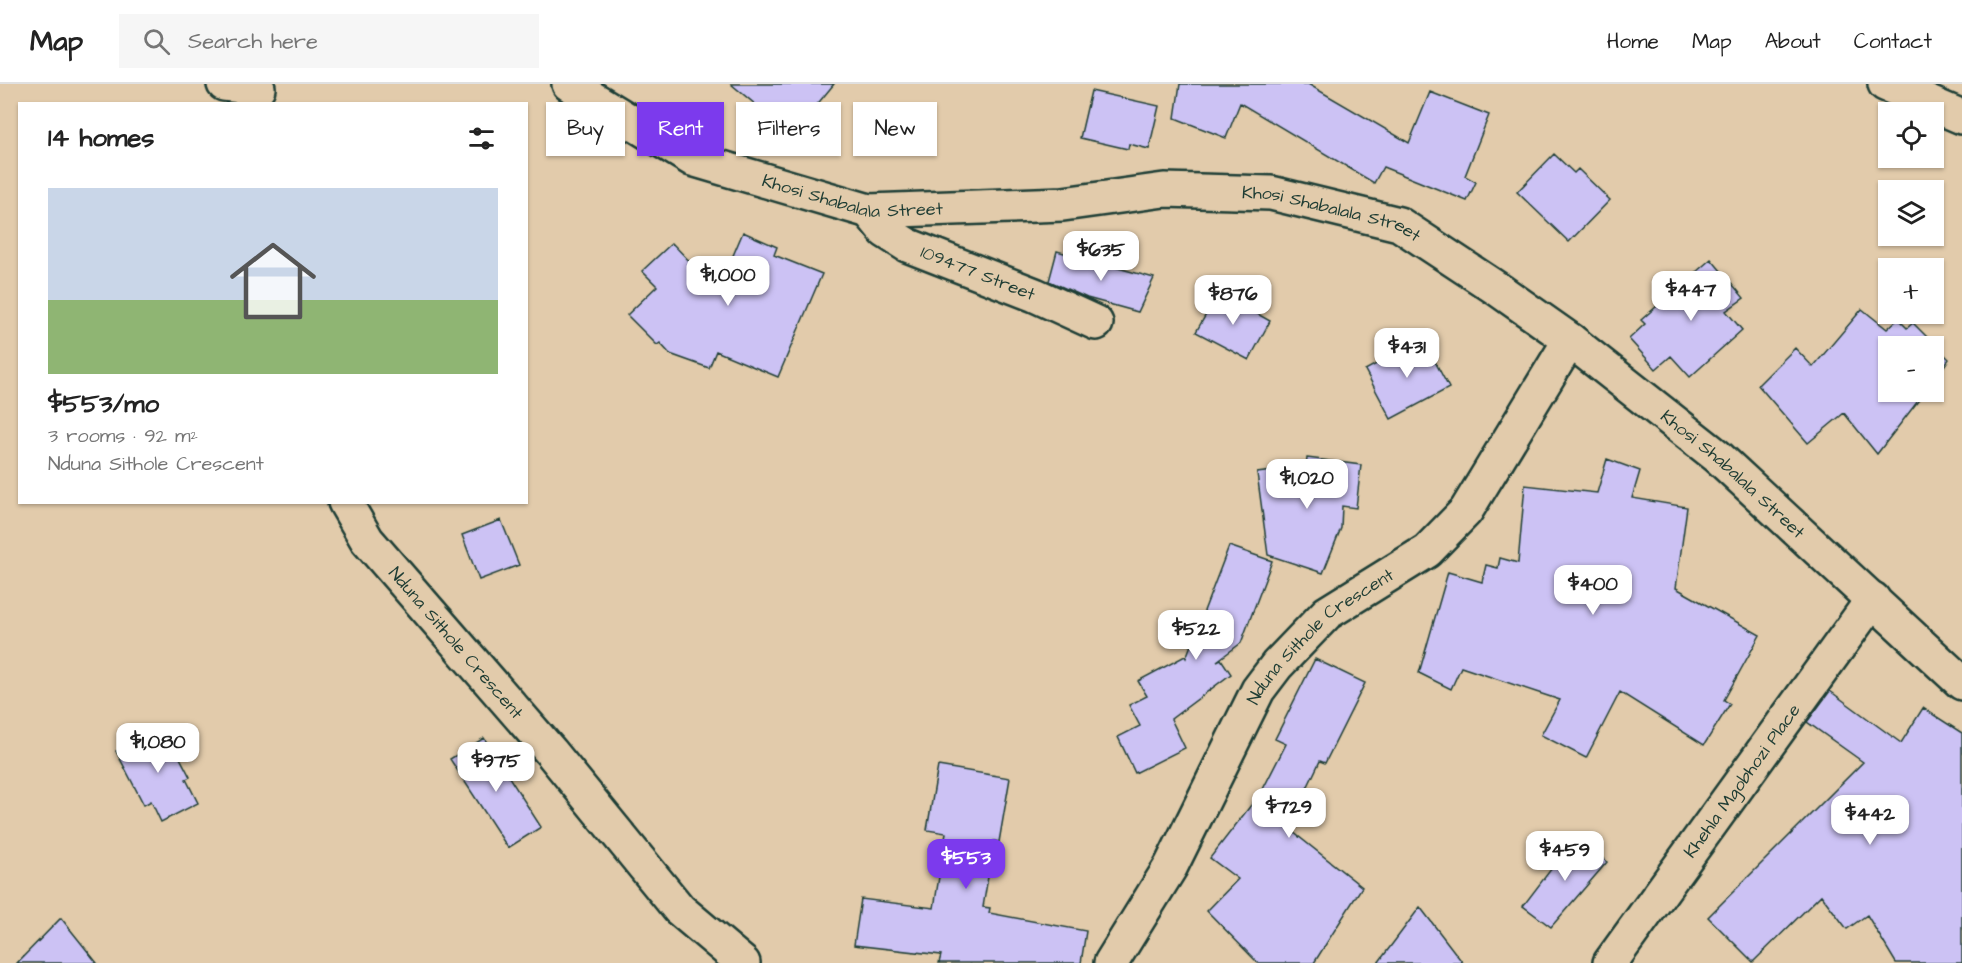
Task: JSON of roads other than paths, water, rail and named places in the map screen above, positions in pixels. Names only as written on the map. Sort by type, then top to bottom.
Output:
[{"type":"street","points":[[224,84],[259,92]]},
{"type":"street","name":"Khosi Shabalala Street","points":[[569,84],[692,159],[869,211],[1063,204],[1164,190],[1271,193],[1399,224],[1570,340],[1717,456],[1962,683]]},
{"type":"street","points":[[1885,84],[1962,117]]},
{"type":"street","name":"109477 Street","points":[[869,211],[885,231],[907,245],[1035,295],[1096,322]]},
{"type":"street","name":"Nduna Sithole Crescent","points":[[1110,963],[1172,866],[1258,690],[1277,665],[1327,613],[1427,552],[1466,511],[1570,340]]},
{"type":"street","name":"Nduna Sithole Crescent","points":[[346,504],[367,540],[551,752],[679,909],[743,963]]},
{"type":"street","name":"Khehla Mgobhozi Place","points":[[1610,963],[1873,599]]}]
